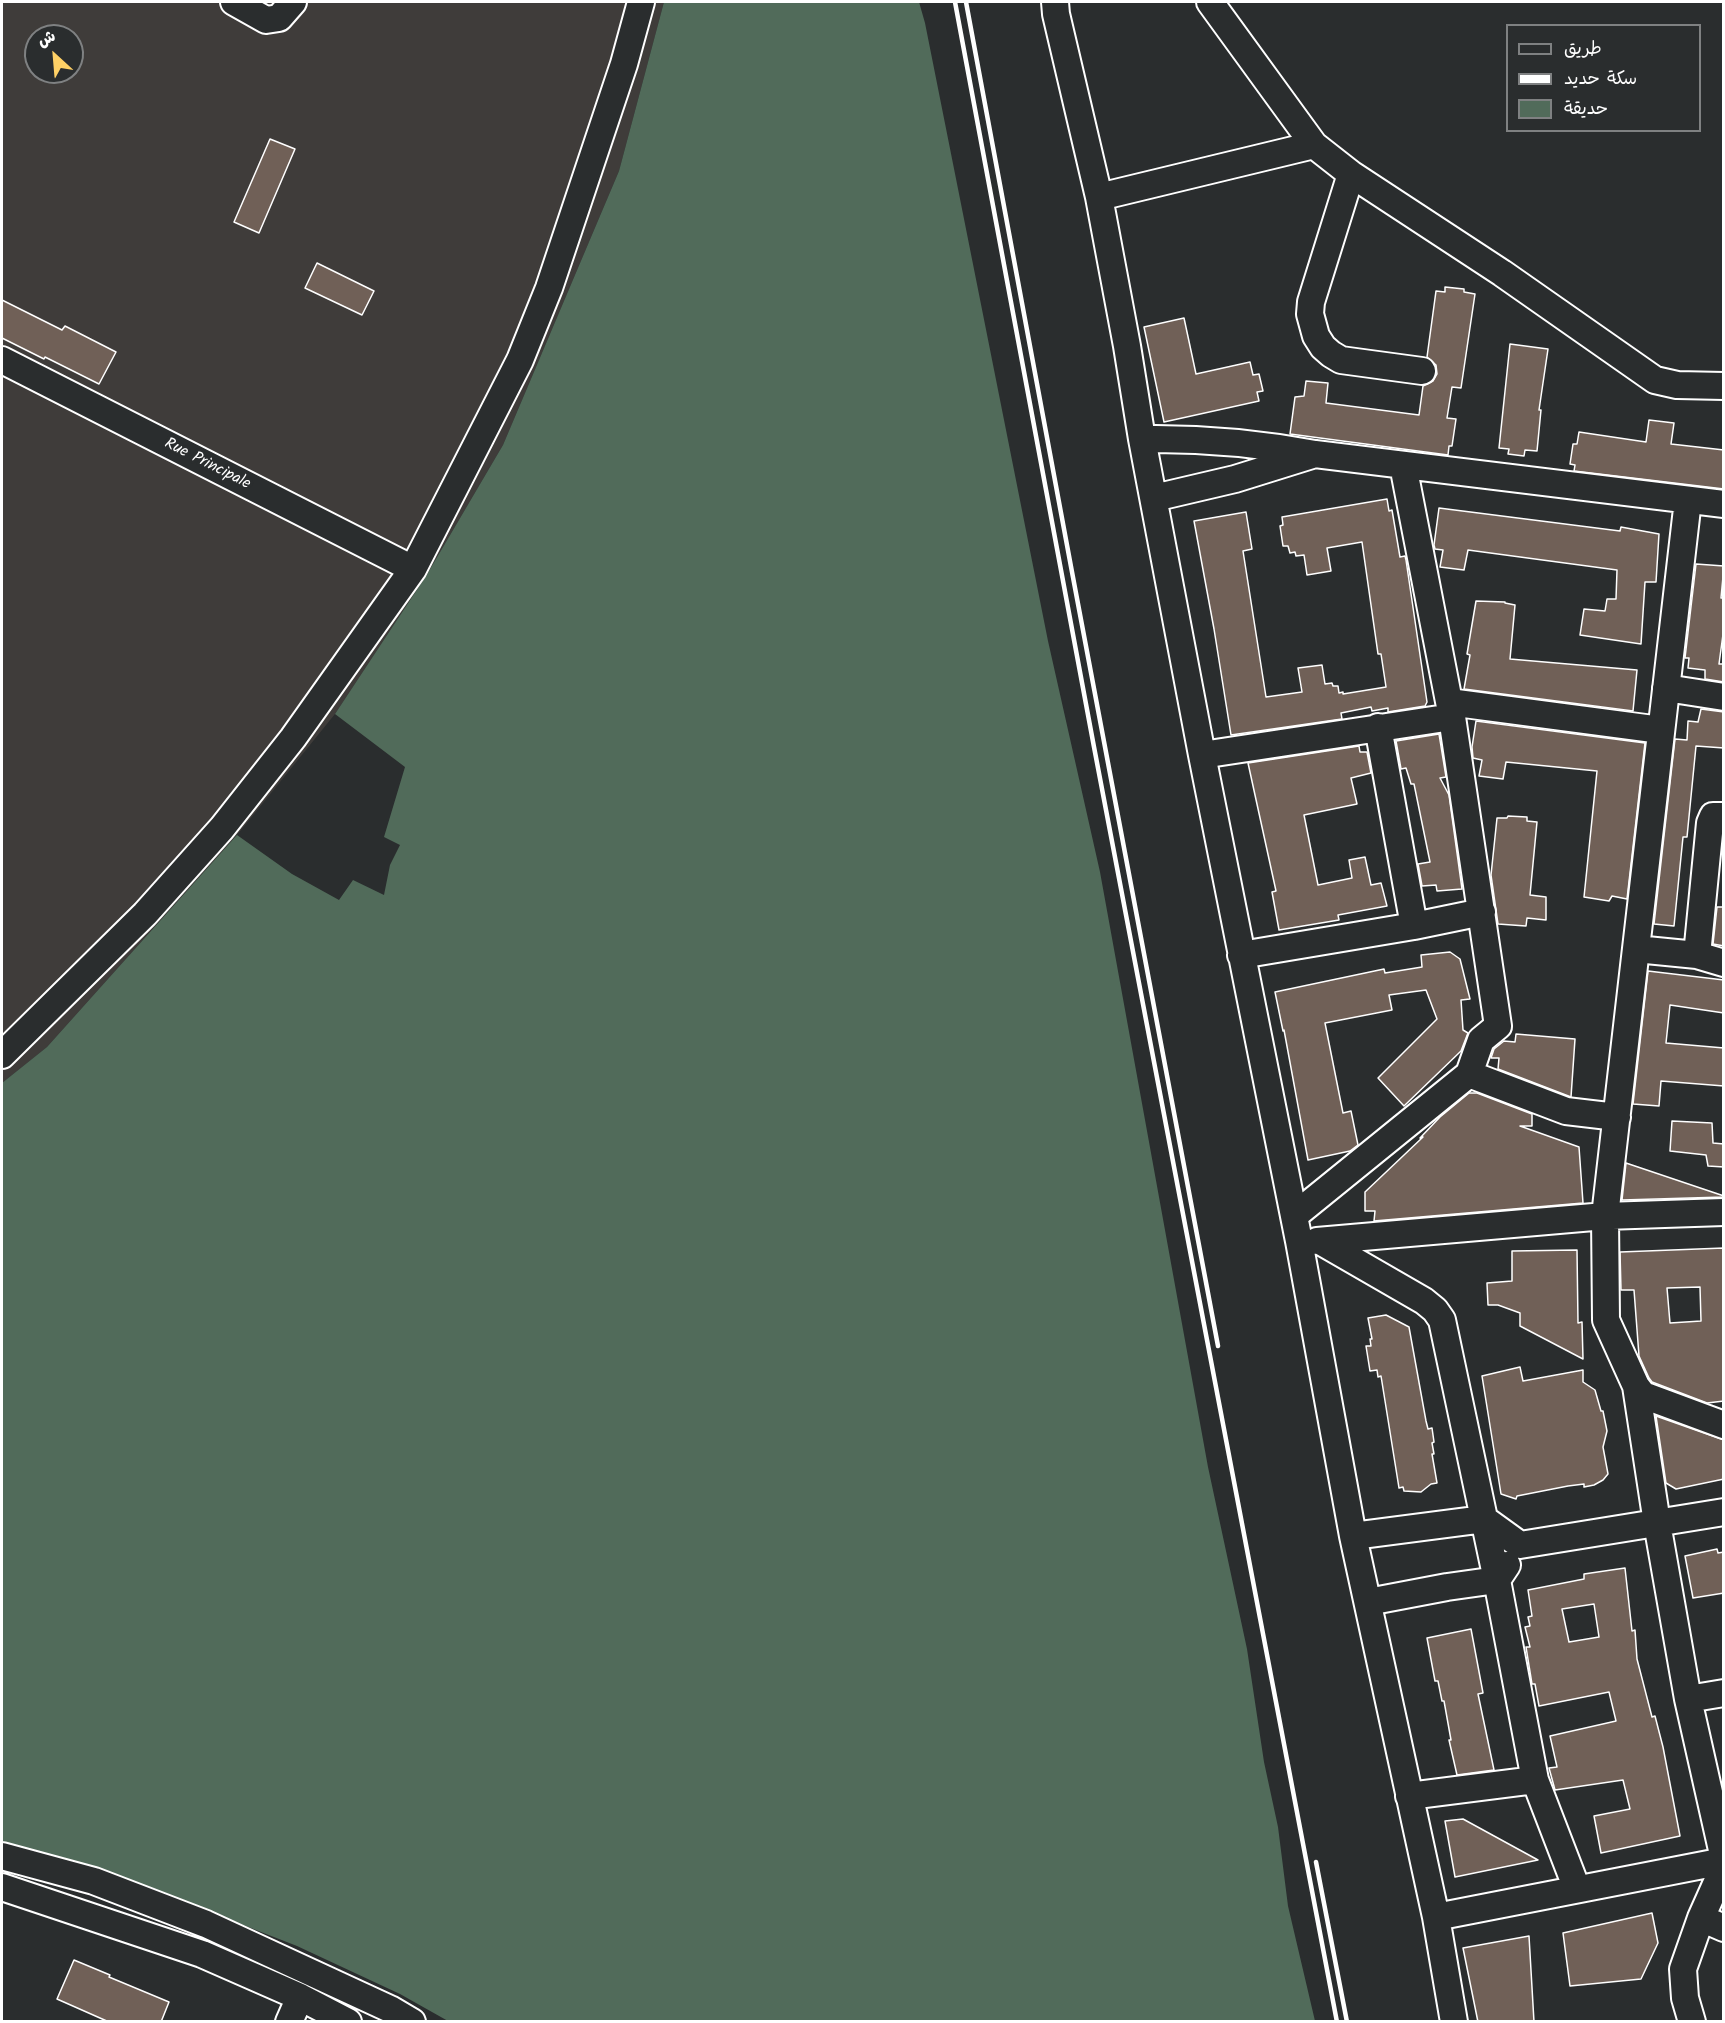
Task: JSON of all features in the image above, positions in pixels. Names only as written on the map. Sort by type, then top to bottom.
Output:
[{"type":"street","points":[[234,2],[266,20],[279,18],[293,2]]},
{"type":"street","points":[[2,1055],[12,1029],[145,914],[222,828],[293,738],[413,569],[482,436],[528,340],[549,288],[624,64],[641,2]]},
{"type":"street","points":[[1055,2],[1099,197],[1202,755],[1294,1216],[1309,1241],[1353,1536],[1436,1917],[1454,2022]]},
{"type":"street","points":[[1210,2],[1314,145],[1351,174],[1512,280],[1655,380],[1677,385],[1724,386]]},
{"type":"street","points":[[1099,197],[1314,145]]},
{"type":"street","points":[[1351,174],[1311,302],[1312,325],[1323,347],[1341,360],[1422,371]]},
{"type":"street","name":"Rue Principale","points":[[2,360],[413,569]]},
{"type":"street","points":[[1142,439],[1229,441],[1315,454],[1724,504]]},
{"type":"street","points":[[1154,498],[1226,481],[1315,454]]},
{"type":"street","points":[[1294,1216],[1469,1074],[1481,1040],[1498,1026],[1450,710],[1403,465]]},
{"type":"street","points":[[1688,500],[1605,1216],[1606,1320],[1636,1386],[1643,1395],[1724,1425]]},
{"type":"street","points":[[1666,688],[1724,697]]},
{"type":"street","points":[[1202,755],[1378,727],[1450,710],[1661,730]]},
{"type":"street","points":[[1378,727],[1414,926]]},
{"type":"street","points":[[1696,955],[1710,823],[1713,816],[1724,816]]},
{"type":"street","points":[[1241,955],[1414,926],[1482,912]]},
{"type":"street","points":[[1636,949],[1696,955],[1724,963]]},
{"type":"street","points":[[1469,1074],[1566,1111],[1617,1117]]},
{"type":"street","points":[[1309,1241],[1605,1216],[1724,1212]]},
{"type":"street","points":[[1309,1241],[1424,1300],[1442,1320],[1497,1580],[1535,1780],[1577,1890]]},
{"type":"street","points":[[1636,1386],[1688,1699],[1722,1869],[1712,1923],[1683,1969],[1685,1998],[1692,2022]]},
{"type":"street","points":[[1353,1536],[1484,1519],[1520,1545],[1724,1512]]},
{"type":"street","points":[[1368,1602],[1497,1580],[1520,1545]]},
{"type":"street","points":[[1688,1699],[1724,1693]]},
{"type":"street","points":[[1409,1796],[1535,1780]]},
{"type":"street","points":[[2,1857],[94,1881],[206,1924],[390,2009],[412,2022]]},
{"type":"street","points":[[1436,1917],[1577,1890],[1722,1869]]},
{"type":"street","points":[[2,1887],[202,1954],[300,1997],[348,2022]]},
{"type":"street","points":[[289,2022],[300,1997]]},
{"type":"shaded area","points":[[2,2],[664,2],[619,171],[503,445],[426,576],[335,714],[237,835],[47,1047],[2,1083]]},
{"type":"green space","points":[[664,2],[919,2],[1048,641],[1100,872],[1208,1467],[1247,1649],[1264,1762],[1278,1827],[1288,1906],[1315,2021],[448,2021],[400,1994],[297,1946],[115,1875],[2,1842],[2,1083],[47,1047],[237,835],[292,874],[339,900],[353,880],[384,895],[390,865],[400,845],[384,837],[405,767],[335,714],[426,576],[503,445],[619,171]]},
{"type":"building","points":[[270,139],[295,149],[259,233],[234,222]]},
{"type":"building","points":[[317,263],[374,291],[362,315],[305,288]]},
{"type":"building","points":[[1445,287],[1464,289],[1464,292],[1475,294],[1461,388],[1452,387],[1447,418],[1456,419],[1452,446],[1449,446],[1448,455],[1290,434],[1295,397],[1304,396],[1306,381],[1328,383],[1326,403],[1419,415],[1423,386],[1433,381],[1437,374],[1436,365],[1427,357],[1436,291],[1445,292]]},
{"type":"building","points":[[2,300],[62,330],[65,326],[116,352],[99,384],[2,338]]},
{"type":"building","points":[[1184,318],[1196,374],[1250,362],[1253,375],[1259,374],[1263,391],[1257,392],[1259,401],[1164,422],[1144,327]]},
{"type":"building","points":[[1510,344],[1548,349],[1539,410],[1541,410],[1537,451],[1525,450],[1524,456],[1508,454],[1509,449],[1499,448]]},
{"type":"building","points":[[1649,420],[1674,423],[1671,444],[1724,450],[1724,489],[1574,471],[1575,465],[1570,464],[1573,444],[1577,444],[1579,432],[1646,442]]},
{"type":"building","points":[[1387,499],[1389,511],[1392,510],[1400,557],[1405,556],[1406,560],[1427,702],[1425,706],[1388,712],[1388,708],[1372,711],[1371,707],[1341,713],[1342,719],[1231,735],[1194,521],[1246,512],[1252,549],[1243,551],[1266,697],[1302,692],[1298,668],[1322,665],[1325,684],[1332,683],[1333,686],[1338,686],[1339,693],[1343,692],[1343,694],[1386,687],[1381,654],[1378,654],[1362,542],[1327,548],[1331,571],[1307,575],[1304,555],[1296,556],[1295,552],[1290,553],[1288,546],[1283,546],[1280,526],[1283,525],[1282,517]]},
{"type":"building","points":[[1439,508],[1620,531],[1621,527],[1659,534],[1656,582],[1645,582],[1641,644],[1580,635],[1584,609],[1605,611],[1607,599],[1616,599],[1617,570],[1468,550],[1464,570],[1440,567],[1443,550],[1435,549],[1434,545]]},
{"type":"building","points":[[1696,564],[1724,566],[1721,598],[1724,598],[1724,627],[1719,664],[1724,664],[1724,682],[1705,679],[1705,670],[1688,668],[1689,658],[1685,658]]},
{"type":"building","points":[[1476,601],[1505,602],[1515,605],[1510,659],[1637,670],[1633,711],[1464,689]]},
{"type":"building","points":[[1701,709],[1724,712],[1724,748],[1696,746],[1687,837],[1683,837],[1674,926],[1654,924],[1675,739],[1687,740],[1688,721],[1698,722]]},
{"type":"building","points":[[1476,721],[1645,743],[1627,899],[1612,896],[1609,901],[1584,897],[1597,771],[1506,762],[1503,779],[1479,776],[1482,760],[1473,758],[1472,747]]},
{"type":"building","points":[[1439,734],[1446,777],[1440,778],[1449,795],[1462,889],[1437,891],[1436,885],[1422,886],[1418,864],[1430,862],[1414,784],[1411,784],[1406,768],[1401,769],[1396,741]]},
{"type":"building","points":[[1359,746],[1360,752],[1367,752],[1371,773],[1351,778],[1357,804],[1304,815],[1318,885],[1352,878],[1349,860],[1365,857],[1371,885],[1381,883],[1387,906],[1338,915],[1339,920],[1279,930],[1272,892],[1276,891],[1248,763]]},
{"type":"building","points":[[1527,817],[1527,821],[1537,822],[1530,895],[1546,897],[1546,920],[1527,918],[1526,926],[1498,924],[1491,875],[1497,818]]},
{"type":"building","points":[[1717,907],[1724,907],[1724,946],[1713,944]]},
{"type":"building","points":[[1450,952],[1460,959],[1470,999],[1461,1000],[1463,1030],[1468,1033],[1461,1051],[1404,1106],[1378,1078],[1437,1019],[1426,990],[1389,995],[1392,1010],[1325,1023],[1343,1113],[1351,1111],[1358,1145],[1350,1151],[1308,1160],[1275,992],[1384,969],[1385,973],[1422,967],[1421,955]]},
{"type":"building","points":[[1648,971],[1724,980],[1724,1013],[1670,1005],[1666,1043],[1724,1048],[1724,1086],[1661,1081],[1659,1106],[1633,1104]]},
{"type":"building","points":[[1516,1034],[1575,1039],[1571,1097],[1498,1069],[1499,1058],[1491,1058],[1494,1049],[1504,1041],[1515,1042]]},
{"type":"building","points":[[1469,1093],[1477,1093],[1532,1114],[1532,1126],[1520,1126],[1579,1147],[1583,1203],[1374,1221],[1375,1211],[1365,1211],[1365,1192],[1423,1137],[1420,1138],[1440,1117]]},
{"type":"building","points":[[1672,1121],[1712,1123],[1713,1143],[1724,1144],[1724,1167],[1708,1166],[1706,1155],[1670,1151]]},
{"type":"building","points":[[1626,1163],[1724,1196],[1724,1197],[1622,1200]]},
{"type":"building","points":[[1724,1248],[1724,1401],[1707,1403],[1652,1382],[1649,1378],[1639,1356],[1634,1290],[1621,1290],[1620,1252]],"holes":[[[1700,1287],[1701,1321],[1670,1323],[1667,1288]]]},
{"type":"building","points":[[1577,1250],[1578,1323],[1582,1322],[1583,1359],[1520,1326],[1520,1313],[1498,1305],[1488,1305],[1487,1283],[1512,1281],[1512,1251]]},
{"type":"building","points":[[1386,1315],[1409,1327],[1426,1421],[1428,1429],[1432,1428],[1434,1454],[1432,1454],[1437,1483],[1431,1484],[1421,1492],[1404,1491],[1403,1487],[1399,1488],[1381,1376],[1378,1377],[1377,1370],[1370,1371],[1366,1346],[1371,1346],[1370,1339],[1372,1339],[1368,1318]]},
{"type":"building","points":[[1520,1367],[1523,1381],[1583,1370],[1583,1382],[1595,1390],[1607,1431],[1603,1447],[1608,1474],[1603,1480],[1594,1485],[1568,1486],[1517,1496],[1516,1499],[1501,1494],[1482,1376]]},
{"type":"building","points":[[1656,1416],[1724,1440],[1724,1479],[1676,1489],[1666,1483]]},
{"type":"building","points":[[1717,1549],[1718,1553],[1724,1552],[1724,1593],[1693,1598],[1685,1556]]},
{"type":"building","points":[[1625,1568],[1632,1631],[1635,1630],[1637,1659],[1652,1717],[1655,1716],[1663,1747],[1680,1836],[1601,1853],[1594,1816],[1630,1809],[1623,1780],[1555,1790],[1549,1768],[1557,1767],[1550,1736],[1616,1721],[1609,1692],[1539,1706],[1535,1684],[1532,1684],[1526,1647],[1530,1647],[1525,1627],[1530,1626],[1528,1617],[1532,1616],[1528,1590],[1584,1579],[1584,1574]],"holes":[[[1594,1604],[1599,1637],[1569,1642],[1562,1609]]]},
{"type":"building","points":[[1471,1629],[1483,1693],[1478,1694],[1494,1770],[1457,1775],[1449,1740],[1451,1740],[1444,1701],[1442,1701],[1438,1681],[1435,1681],[1427,1638]]},
{"type":"building","points":[[1463,1819],[1538,1860],[1455,1877],[1445,1821]]},
{"type":"building","points":[[1652,1913],[1658,1943],[1641,1979],[1570,1986],[1563,1933]]},
{"type":"building","points":[[1529,1936],[1534,2022],[1478,2022],[1463,1948]]},
{"type":"building","points":[[74,1960],[169,2002],[161,2022],[109,2022],[57,1999]]},
{"type":"railway","points":[[955,2],[1094,747],[1337,2022]]},
{"type":"railway","points":[[966,2],[1218,1346]]},
{"type":"railway","points":[[1316,1862],[1347,2022]]}]
